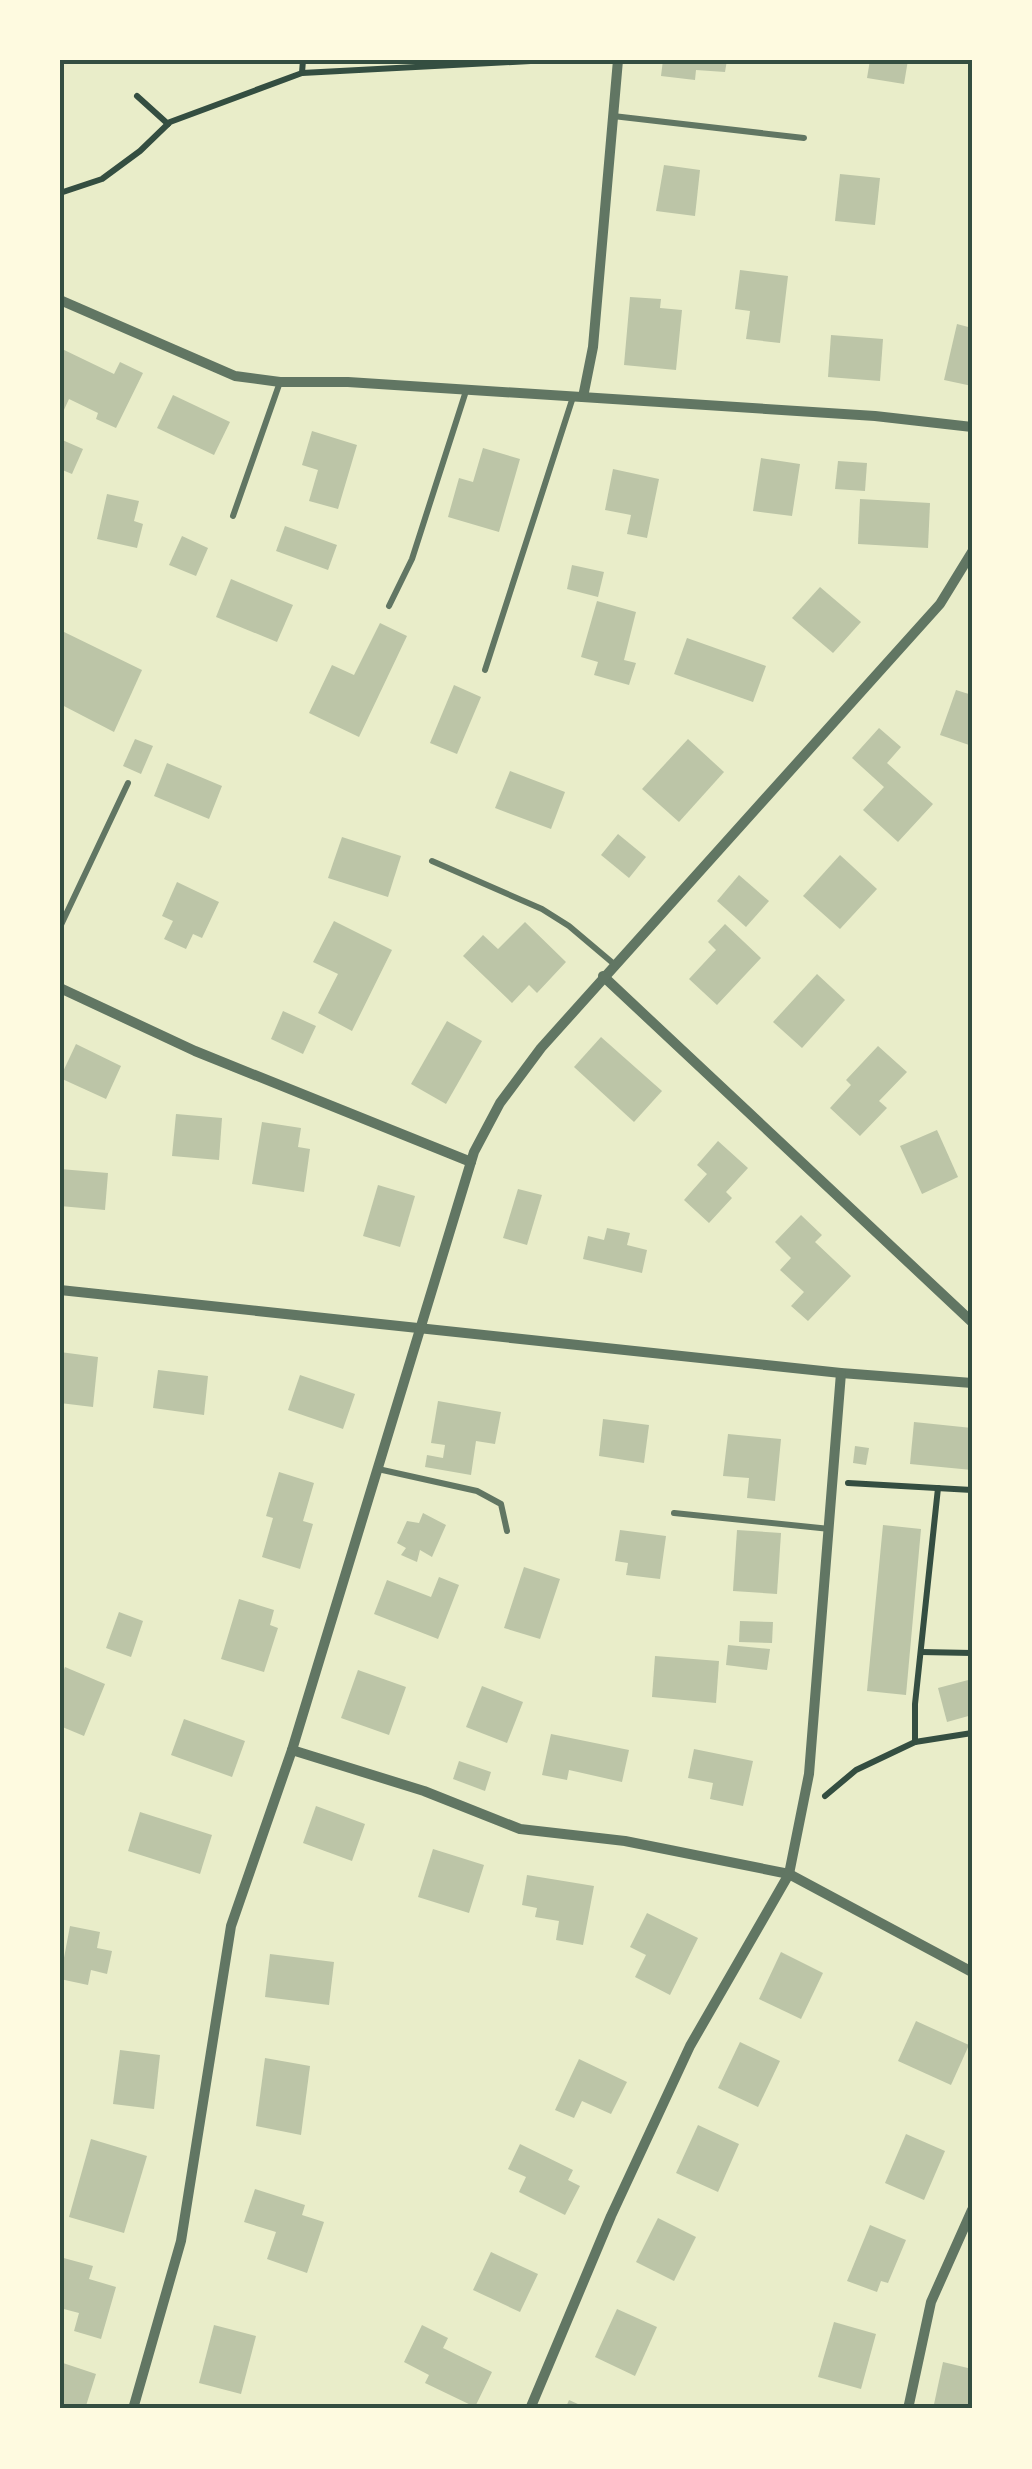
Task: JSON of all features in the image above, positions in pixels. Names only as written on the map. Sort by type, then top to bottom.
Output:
[{"type":"street","points":[[578,397],[592,347],[618,60]]},
{"type":"street","points":[[60,300],[235,376],[280,382],[348,382],[874,416],[972,427]]},
{"type":"street","points":[[133,2409],[181,2241],[231,1926],[292,1750],[471,1162],[500,1103],[541,1048],[940,604],[972,552]]},
{"type":"street","points":[[603,976],[972,1322]]},
{"type":"street","points":[[60,988],[212,1058],[471,1162]]},
{"type":"street","points":[[60,1290],[972,1384]]},
{"type":"street","points":[[530,2409],[690,2046],[789,1874],[811,1756],[841,1373]]},
{"type":"street","points":[[292,1750],[424,1792],[520,1830],[625,1841],[789,1874],[972,1972]]},
{"type":"street","points":[[908,2409],[931,2302],[972,2210]]},
{"type":"lane","points":[[613,116],[804,138]]},
{"type":"lane","points":[[233,516],[280,382]]},
{"type":"lane","points":[[389,606],[412,558],[466,390]]},
{"type":"lane","points":[[485,670],[578,397]]},
{"type":"lane","points":[[60,927],[128,783]]},
{"type":"lane","points":[[432,861],[542,909],[570,926],[614,964]]},
{"type":"lane","points":[[378,1468],[477,1491],[501,1504],[507,1531]]},
{"type":"lane","points":[[674,1513],[830,1529]]},
{"type":"path","points":[[302,60],[302,73]]},
{"type":"path","points":[[60,193],[102,179],[168,124],[302,73],[549,60]]},
{"type":"path","points":[[137,96],[168,124]]},
{"type":"path","points":[[834,1482],[972,1490]]},
{"type":"path","points":[[914,1742],[914,1704],[938,1488]]},
{"type":"path","points":[[920,1652],[972,1653]]},
{"type":"path","points":[[800,1816],[856,1770],[914,1742],[972,1733]]},
{"type":"building","points":[[663,60],[727,60],[725,72],[696,70],[695,80],[661,76]]},
{"type":"building","points":[[870,60],[908,60],[904,84],[867,78]]},
{"type":"building","points":[[664,165],[700,170],[695,216],[656,211]]},
{"type":"building","points":[[840,174],[880,178],[875,225],[835,221]]},
{"type":"building","points":[[740,270],[788,276],[780,343],[746,339],[750,311],[735,309]]},
{"type":"building","points":[[630,297],[661,299],[660,308],[682,310],[676,370],[624,365]]},
{"type":"building","points":[[957,324],[972,328],[972,386],[944,380]]},
{"type":"building","points":[[831,335],[883,339],[880,381],[828,377]]},
{"type":"building","points":[[60,348],[114,374],[120,362],[143,373],[116,428],[96,419],[98,413],[69,399],[60,411]]},
{"type":"building","points":[[173,395],[230,422],[214,455],[157,428]]},
{"type":"building","points":[[312,431],[357,445],[338,509],[309,501],[318,470],[302,465]]},
{"type":"building","points":[[60,439],[83,449],[72,474],[60,469]]},
{"type":"building","points":[[483,448],[520,459],[499,532],[448,517],[459,478],[473,482]]},
{"type":"building","points":[[761,458],[800,464],[792,516],[753,511]]},
{"type":"building","points":[[838,461],[867,463],[865,491],[835,489]]},
{"type":"building","points":[[613,469],[659,479],[647,538],[627,534],[631,515],[605,510]]},
{"type":"building","points":[[107,494],[139,501],[134,521],[143,524],[137,548],[97,539]]},
{"type":"building","points":[[860,499],[930,503],[928,548],[858,544]]},
{"type":"building","points":[[285,526],[337,545],[328,570],[276,551]]},
{"type":"building","points":[[182,536],[208,548],[196,576],[169,565]]},
{"type":"building","points":[[572,565],[604,572],[598,597],[567,589]]},
{"type":"building","points":[[231,579],[293,605],[277,642],[216,617]]},
{"type":"building","points":[[820,587],[861,622],[833,653],[792,618]]},
{"type":"building","points":[[597,601],[636,612],[624,660],[636,663],[629,685],[594,675],[598,662],[581,657]]},
{"type":"building","points":[[380,623],[407,636],[359,737],[309,713],[332,665],[354,675]]},
{"type":"building","points":[[60,630],[142,670],[114,732],[60,704]]},
{"type":"building","points":[[687,638],[766,666],[753,702],[674,674]]},
{"type":"building","points":[[454,685],[481,697],[457,754],[430,743]]},
{"type":"building","points":[[956,690],[972,695],[972,746],[940,735]]},
{"type":"building","points":[[879,728],[901,747],[887,763],[933,804],[898,842],[863,810],[884,787],[852,758]]},
{"type":"building","points":[[135,739],[153,746],[141,774],[123,766]]},
{"type":"building","points":[[688,739],[724,772],[679,822],[642,789]]},
{"type":"building","points":[[167,763],[222,786],[209,819],[154,796]]},
{"type":"building","points":[[510,771],[565,792],[551,829],[495,808]]},
{"type":"building","points":[[618,834],[646,857],[629,878],[601,855]]},
{"type":"building","points":[[342,837],[401,856],[388,897],[328,878]]},
{"type":"building","points":[[840,855],[877,889],[840,929],[803,896]]},
{"type":"building","points":[[739,875],[769,901],[746,927],[717,901]]},
{"type":"building","points":[[177,882],[219,902],[202,938],[193,934],[186,949],[164,939],[173,921],[162,916]]},
{"type":"building","points":[[334,921],[392,950],[352,1031],[318,1013],[338,974],[313,962]]},
{"type":"building","points":[[525,922],[566,962],[537,993],[529,985],[512,1003],[463,956],[483,935],[498,949]]},
{"type":"building","points":[[725,924],[761,958],[717,1005],[689,979],[716,950],[708,942]]},
{"type":"building","points":[[817,974],[845,1000],[802,1048],[773,1022]]},
{"type":"building","points":[[283,1011],[316,1026],[303,1054],[271,1039]]},
{"type":"building","points":[[447,1021],[482,1041],[446,1104],[411,1084]]},
{"type":"building","points":[[601,1037],[662,1091],[634,1122],[574,1067]]},
{"type":"building","points":[[76,1044],[121,1066],[106,1099],[60,1078]]},
{"type":"building","points":[[878,1046],[907,1072],[879,1101],[887,1108],[860,1136],[830,1108],[851,1085],[846,1080]]},
{"type":"building","points":[[176,1114],[222,1118],[219,1160],[172,1156]]},
{"type":"building","points":[[262,1122],[301,1128],[298,1147],[310,1149],[304,1192],[252,1184]]},
{"type":"building","points":[[937,1130],[958,1177],[922,1194],[900,1146]]},
{"type":"building","points":[[718,1141],[748,1168],[726,1192],[732,1198],[709,1223],[684,1200],[707,1174],[697,1165]]},
{"type":"building","points":[[60,1169],[108,1173],[105,1210],[60,1206]]},
{"type":"building","points":[[378,1185],[415,1196],[400,1247],[363,1236]]},
{"type":"building","points":[[518,1189],[542,1195],[527,1245],[503,1238]]},
{"type":"building","points":[[801,1215],[822,1235],[815,1242],[851,1276],[808,1321],[791,1306],[804,1292],[780,1270],[791,1258],[775,1242]]},
{"type":"building","points":[[607,1228],[630,1233],[627,1245],[647,1250],[642,1273],[583,1259],[588,1236],[604,1240]]},
{"type":"building","points":[[60,1352],[98,1357],[93,1407],[60,1403]]},
{"type":"building","points":[[158,1370],[208,1376],[204,1415],[153,1408]]},
{"type":"building","points":[[300,1375],[355,1394],[343,1429],[288,1410]]},
{"type":"building","points":[[438,1401],[501,1412],[495,1444],[476,1441],[471,1475],[425,1467],[427,1455],[443,1458],[445,1445],[431,1443]]},
{"type":"building","points":[[603,1419],[649,1425],[644,1463],[599,1456]]},
{"type":"building","points":[[914,1422],[972,1428],[972,1470],[910,1464]]},
{"type":"building","points":[[728,1434],[781,1439],[775,1501],[747,1498],[749,1478],[723,1476]]},
{"type":"building","points":[[855,1446],[869,1448],[866,1465],[853,1463]]},
{"type":"building","points":[[279,1472],[314,1483],[303,1521],[313,1524],[300,1569],[262,1557],[273,1518],[266,1516]]},
{"type":"building","points":[[423,1513],[446,1525],[432,1557],[420,1550],[417,1562],[401,1555],[406,1548],[397,1543],[407,1521],[419,1523]]},
{"type":"building","points":[[883,1525],[921,1529],[906,1695],[867,1691]]},
{"type":"building","points":[[620,1530],[666,1536],[660,1579],[626,1575],[628,1563],[615,1561]]},
{"type":"building","points":[[737,1530],[781,1533],[777,1594],[733,1591]]},
{"type":"building","points":[[524,1567],[560,1579],[540,1639],[504,1628]]},
{"type":"building","points":[[439,1577],[459,1585],[438,1639],[374,1614],[387,1580],[431,1597]]},
{"type":"building","points":[[239,1599],[274,1610],[270,1625],[278,1628],[264,1672],[221,1659]]},
{"type":"building","points":[[119,1612],[143,1621],[131,1657],[106,1648]]},
{"type":"building","points":[[740,1621],[773,1622],[772,1643],[739,1642]]},
{"type":"building","points":[[728,1645],[770,1649],[767,1670],[726,1665]]},
{"type":"building","points":[[655,1656],[719,1661],[716,1703],[652,1697]]},
{"type":"building","points":[[65,1667],[105,1684],[84,1736],[60,1726],[60,1680]]},
{"type":"building","points":[[358,1670],[406,1687],[389,1735],[341,1718]]},
{"type":"building","points":[[972,1679],[972,1715],[947,1722],[938,1688]]},
{"type":"building","points":[[482,1686],[523,1702],[507,1743],[466,1727]]},
{"type":"building","points":[[184,1719],[245,1741],[232,1777],[171,1755]]},
{"type":"building","points":[[551,1734],[629,1750],[622,1782],[569,1770],[567,1780],[542,1775]]},
{"type":"building","points":[[694,1749],[753,1761],[743,1806],[710,1799],[713,1783],[688,1778]]},
{"type":"building","points":[[459,1761],[491,1772],[485,1791],[453,1779]]},
{"type":"building","points":[[316,1806],[365,1824],[352,1861],[303,1843]]},
{"type":"building","points":[[140,1812],[212,1835],[200,1874],[128,1851]]},
{"type":"building","points":[[433,1849],[484,1865],[469,1913],[418,1897]]},
{"type":"building","points":[[527,1875],[594,1886],[583,1945],[556,1940],[559,1921],[535,1917],[537,1908],[522,1905]]},
{"type":"building","points":[[647,1913],[698,1938],[670,1995],[635,1977],[646,1955],[630,1947]]},
{"type":"building","points":[[70,1926],[100,1932],[97,1948],[112,1951],[107,1974],[91,1970],[88,1985],[60,1979]]},
{"type":"building","points":[[781,1952],[823,1973],[801,2019],[759,1999]]},
{"type":"building","points":[[270,1954],[334,1962],[329,2005],[265,1997]]},
{"type":"building","points":[[916,2021],[969,2045],[951,2085],[898,2061]]},
{"type":"building","points":[[740,2042],[780,2061],[758,2107],[718,2088]]},
{"type":"building","points":[[120,2050],[160,2055],[154,2109],[113,2104]]},
{"type":"building","points":[[265,2058],[310,2066],[301,2135],[256,2126]]},
{"type":"building","points":[[579,2059],[627,2082],[611,2114],[582,2101],[574,2118],[555,2110]]},
{"type":"building","points":[[698,2125],[739,2144],[718,2192],[676,2173]]},
{"type":"building","points":[[906,2134],[945,2151],[924,2200],[885,2183]]},
{"type":"building","points":[[91,2139],[147,2156],[124,2233],[69,2217]]},
{"type":"building","points":[[520,2144],[573,2170],[568,2180],[580,2186],[565,2215],[519,2192],[526,2177],[508,2169]]},
{"type":"building","points":[[255,2189],[305,2205],[302,2215],[324,2222],[307,2273],[267,2259],[276,2232],[244,2222]]},
{"type":"building","points":[[658,2218],[696,2237],[674,2281],[636,2262]]},
{"type":"building","points":[[870,2225],[906,2240],[888,2283],[881,2281],[877,2292],[847,2281]]},
{"type":"building","points":[[491,2252],[538,2274],[520,2312],[473,2290]]},
{"type":"building","points":[[60,2257],[93,2266],[89,2279],[116,2287],[101,2339],[74,2331],[79,2313],[60,2308]]},
{"type":"building","points":[[617,2309],[657,2327],[635,2376],[595,2357]]},
{"type":"building","points":[[834,2322],[876,2334],[861,2389],[818,2377]]},
{"type":"building","points":[[214,2325],[256,2336],[241,2394],[199,2383]]},
{"type":"building","points":[[422,2325],[448,2338],[443,2348],[492,2372],[475,2407],[425,2383],[429,2375],[404,2362]]},
{"type":"building","points":[[60,2362],[96,2374],[85,2409],[60,2409]]},
{"type":"building","points":[[943,2362],[972,2369],[972,2409],[933,2409]]},
{"type":"building","points":[[569,2400],[589,2409],[565,2409]]}]
